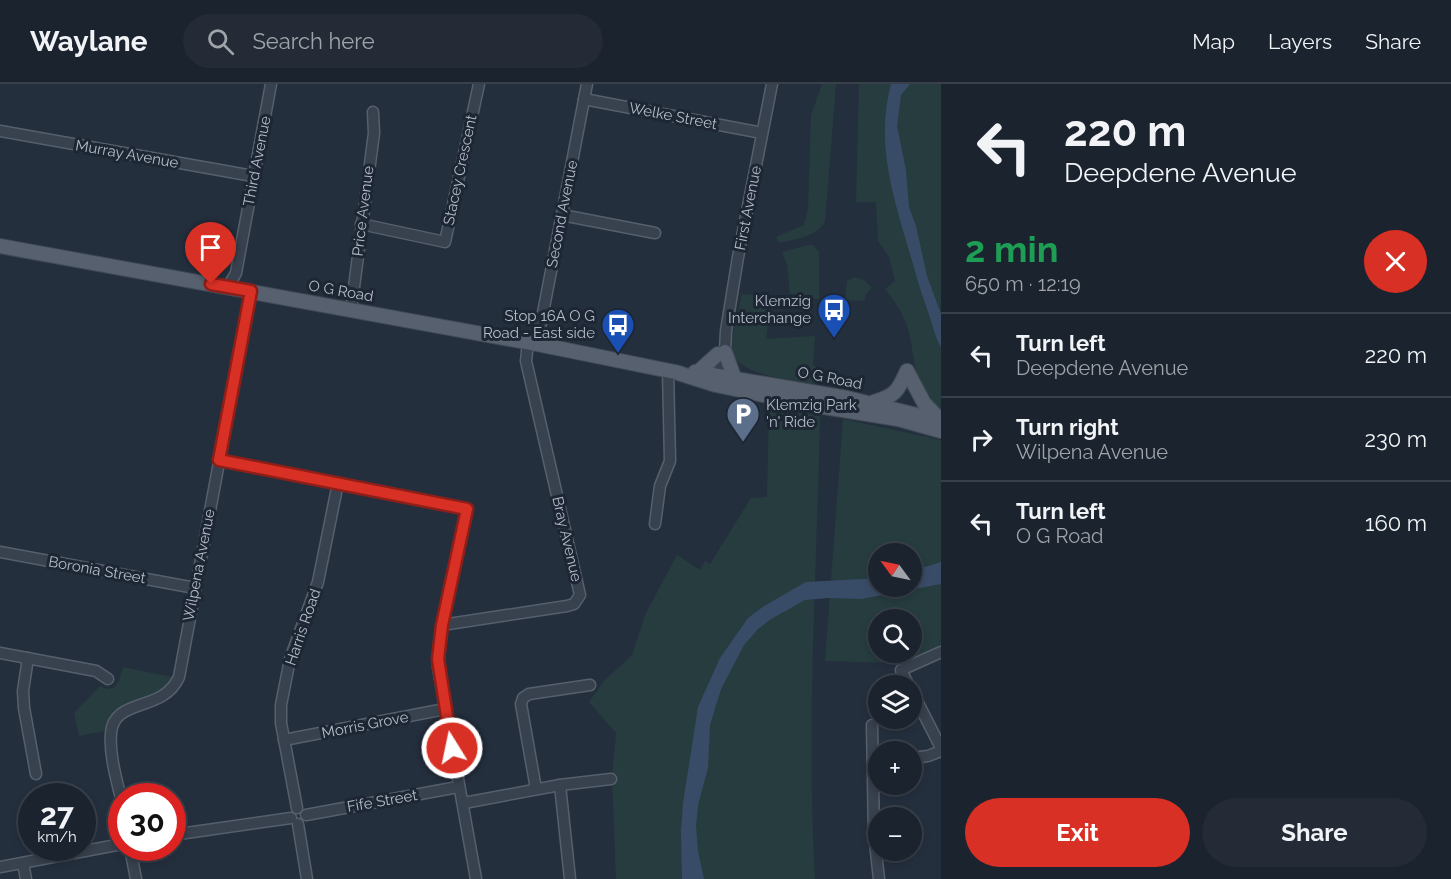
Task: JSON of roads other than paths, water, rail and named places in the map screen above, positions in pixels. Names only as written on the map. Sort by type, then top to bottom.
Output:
[{"type":"main road","name":"O G Road","points":[[0,246],[532,343],[671,372],[717,378],[905,416],[941,421]]},
{"type":"main road","points":[[698,372],[722,353],[734,377]]},
{"type":"main road","points":[[873,403],[890,397],[899,389],[907,371],[924,403],[941,421]]},
{"type":"main road","name":"O G Road","points":[[671,372],[698,372],[717,378],[734,377],[812,398]]},
{"type":"main road","name":"O G Road","points":[[847,404],[873,403],[941,431]]},
{"type":"street","name":"Third Avenue","points":[[240,289],[236,273],[271,84]]},
{"type":"street","name":"Stacey Crescent","points":[[361,224],[445,242],[479,84]]},
{"type":"street","name":"Second Avenue","points":[[532,343],[562,215],[586,84]]},
{"type":"street","name":"First Avenue","points":[[717,378],[772,84]]},
{"type":"street","name":"Welke Street","points":[[584,99],[762,133]]},
{"type":"street","name":"Price Avenue","points":[[351,310],[374,133],[373,112]]},
{"type":"street","name":"Murray Avenue","points":[[0,131],[254,176]]},
{"type":"street","points":[[562,215],[655,233]]},
{"type":"street","name":"Wilpena Avenue","points":[[118,783],[112,750],[111,730],[114,722],[126,710],[160,699],[172,690],[179,677],[219,460],[240,289]]},
{"type":"street","name":"Bray Avenue","points":[[442,625],[574,604],[580,595],[526,361],[532,343]]},
{"type":"street","points":[[655,524],[660,486],[670,461],[671,372]]},
{"type":"street","points":[[219,460],[467,509],[442,625],[438,667],[476,879]]},
{"type":"street","name":"Harris Road","points":[[307,879],[280,713],[290,659],[318,582],[338,483]]},
{"type":"street","name":"Boronia Street","points":[[0,552],[195,588]]},
{"type":"street","points":[[904,675],[901,670],[941,652]]},
{"type":"street","points":[[0,653],[96,671],[108,679]]},
{"type":"street","points":[[28,658],[23,691],[24,708],[36,774]]},
{"type":"street","points":[[536,789],[521,704],[523,698],[529,694],[590,685]]},
{"type":"street","name":"Morris Grove","points":[[285,740],[445,709]]},
{"type":"street","points":[[922,711],[941,749],[922,757]]},
{"type":"street","points":[[464,803],[560,785],[611,779]]},
{"type":"street","points":[[560,785],[570,879]]},
{"type":"street","name":"Fife Street","points":[[186,834],[458,787]]},
{"type":"street","points":[[875,795],[874,834],[879,879]]},
{"type":"street","points":[[0,867],[108,846]]},
{"type":"street","points":[[133,861],[136,879]]},
{"type":"street","points":[[23,863],[26,879]]},
{"type":"water","points":[[891,84],[910,84],[901,95],[897,126],[906,170],[909,207],[916,226],[927,276],[941,314],[941,347],[917,279],[889,175],[885,130],[886,107]]},
{"type":"water","points":[[941,562],[941,584],[922,588],[922,568]]},
{"type":"water","points":[[868,579],[868,597],[872,597],[805,600],[771,619],[758,629],[744,645],[721,689],[710,725],[708,768],[698,805],[696,826],[704,879],[682,879],[683,803],[698,707],[720,658],[748,618],[806,582]]},
{"type":"place","name":"Klemzig Interchange","points":[[834,339]]},
{"type":"place","name":"Stop 16A O G Road - East side","points":[[618,354]]},
{"type":"place","name":"Klemzig Park 'n' Ride","points":[[743,443]]}]
